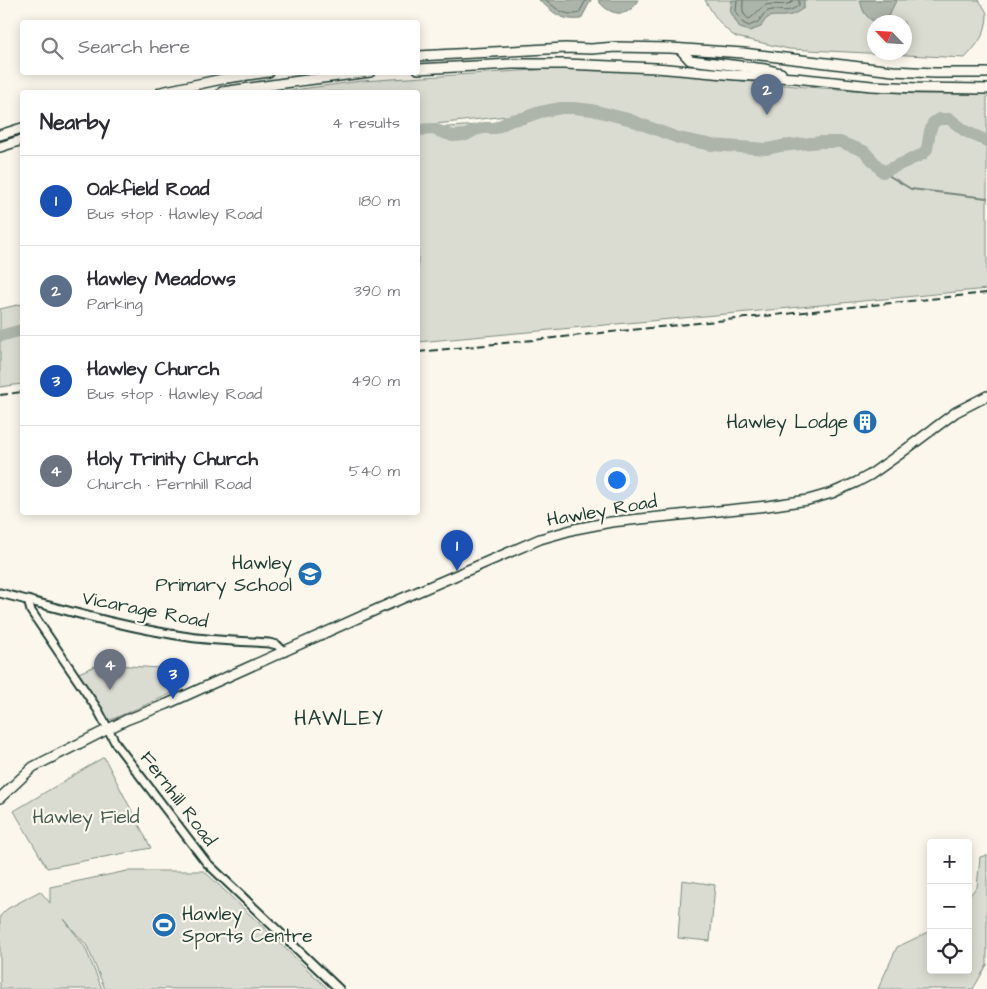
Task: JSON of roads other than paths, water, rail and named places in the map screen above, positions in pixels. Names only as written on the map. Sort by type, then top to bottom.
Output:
[{"type":"main road","points":[[420,56],[616,47],[743,53],[893,71],[987,73]]},
{"type":"main road","points":[[680,49],[690,60],[765,69],[795,78]]},
{"type":"main road","points":[[420,69],[512,64],[565,64],[656,68],[865,85],[987,89]]},
{"type":"main road","points":[[171,90],[248,75]]},
{"type":"main road","points":[[235,90],[343,75]]},
{"type":"main road","points":[[0,135],[20,129]]},
{"type":"main road","points":[[0,146],[20,141]]},
{"type":"main road","name":"Hawley Road","points":[[0,798],[33,768],[59,755],[80,748],[110,732],[126,720],[168,704],[540,539],[575,529],[611,522],[792,502],[832,493],[870,475],[956,412],[987,396]]},
{"type":"street","name":"Vicarage Road","points":[[0,593],[89,616],[181,636],[269,643],[277,645],[284,652]]},
{"type":"street","name":"Fernhill Road","points":[[28,600],[31,611],[98,710],[116,744],[206,862],[339,989]]},
{"type":"water","points":[[539,0],[591,0],[581,19],[568,19],[558,15]]},
{"type":"water","points":[[598,0],[638,0],[630,10],[617,13],[608,10]]},
{"type":"water","points":[[732,0],[804,0],[804,8],[790,15],[768,18],[761,27],[750,31],[740,28],[730,11]]},
{"type":"water","points":[[860,0],[897,0],[889,15],[867,16]]},
{"type":"waterway","points":[[420,130],[433,129],[453,136],[466,135],[475,130],[495,128],[512,120],[540,112],[573,108],[592,110],[628,119],[678,138],[712,145],[767,149],[821,142],[840,142],[864,151],[883,172],[923,154],[927,149],[933,123],[939,119],[950,119],[965,131],[987,141]]},
{"type":"waterway","points":[[883,172],[911,189],[987,198]]},
{"type":"waterway","points":[[0,336],[20,331]]},
{"type":"railway","points":[[420,352],[987,293]]},
{"type":"railway","points":[[0,395],[20,392]]},
{"type":"place","name":"Hawley Meadows","points":[[767,115]]},
{"type":"place","name":"Hawley Lodge","points":[[865,422]]},
{"type":"place","name":"Oakfield Road","points":[[457,571]]},
{"type":"place","name":"Hawley Primary School","points":[[310,574]]},
{"type":"place","name":"Holy Trinity Church","points":[[110,690]]},
{"type":"place","name":"Hawley Church","points":[[173,699]]},
{"type":"place","name":"Hawley Sports Centre","points":[[164,925]]},
{"type":"district","name":"HAWLEY","points":[[339,718]]},
{"type":"park label","name":"Hawley Field","points":[[86,817]]}]
